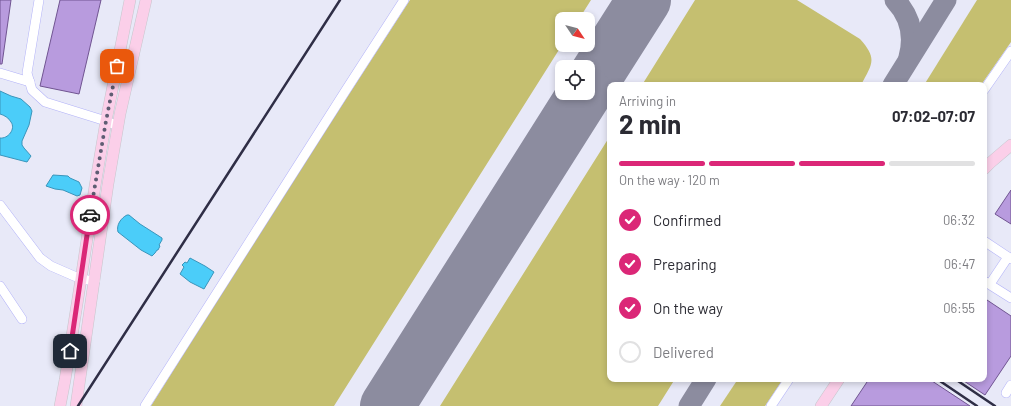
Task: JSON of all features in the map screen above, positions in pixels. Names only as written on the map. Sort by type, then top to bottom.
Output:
[{"type":"main road","points":[[60,406],[82,279],[94,186],[130,0]]},
{"type":"main road","points":[[76,406],[108,184],[118,126],[146,0]]},
{"type":"main road","points":[[987,166],[1011,145]]},
{"type":"main road","points":[[821,406],[837,382]]},
{"type":"street","points":[[40,0],[28,73],[32,90],[45,102],[118,126]]},
{"type":"street","points":[[145,406],[404,0]]},
{"type":"street","points":[[987,86],[1011,51]]},
{"type":"street","points":[[0,73],[30,82]]},
{"type":"street","points":[[0,205],[40,258],[51,266],[82,279],[95,281]]},
{"type":"street","points":[[987,243],[1010,258],[987,283],[1010,296]]},
{"type":"street","points":[[0,286],[22,319]]},
{"type":"street","points":[[771,406],[787,382]]},
{"type":"shaded area","points":[[410,0],[591,0],[583,12],[555,12],[555,52],[558,52],[334,406],[151,406],[271,215]]},
{"type":"shaded area","points":[[695,0],[797,0],[860,39],[866,46],[871,57],[868,72],[863,82],[644,82]]},
{"type":"shaded area","points":[[977,0],[1011,0],[1011,42],[983,82],[926,82]]},
{"type":"shaded area","points":[[607,141],[607,382],[673,382],[658,406],[440,406]]},
{"type":"shaded area","points":[[736,382],[781,382],[765,406],[720,406]]},
{"type":"water","points":[[0,91],[21,99],[30,107],[32,111],[29,125],[22,141],[22,145],[31,156],[27,162],[0,155],[0,138],[6,137],[13,128],[9,119],[0,114]]},
{"type":"water","points":[[53,175],[68,176],[79,182],[82,188],[80,195],[77,196],[63,190],[46,186]]},
{"type":"water","points":[[127,215],[162,238],[158,250],[152,256],[141,250],[118,232],[120,222]]},
{"type":"water","points":[[190,258],[214,272],[204,289],[190,282],[180,274],[184,267],[182,265],[185,262],[187,263]]},
{"type":"building","points":[[0,0],[11,0],[2,64],[0,64]]},
{"type":"building","points":[[60,0],[101,0],[79,94],[40,86]]},
{"type":"building","points":[[1011,190],[1011,224],[995,214]]},
{"type":"building","points":[[987,300],[1011,316],[1011,356],[985,395],[966,382],[987,382]]},
{"type":"building","points":[[867,382],[934,382],[970,406],[851,406]]},
{"type":"taxiway","points":[[895,0],[908,19],[910,26],[911,49],[909,57]]},
{"type":"taxiway","points":[[895,82],[946,0]]},
{"type":"taxiway","points":[[689,406],[704,382]]},
{"type":"runway","points":[[595,77],[644,0]]},
{"type":"runway","points":[[387,406],[581,100]]},
{"type":"railway","points":[[78,406],[340,0]]},
{"type":"railway","points":[[941,382],[977,406]]},
{"type":"railway","points":[[959,382],[995,406]]},
{"type":"way so far","points":[[90,215],[94,186],[117,66]]},
{"type":"route","points":[[70,351],[82,279],[90,215]]}]
